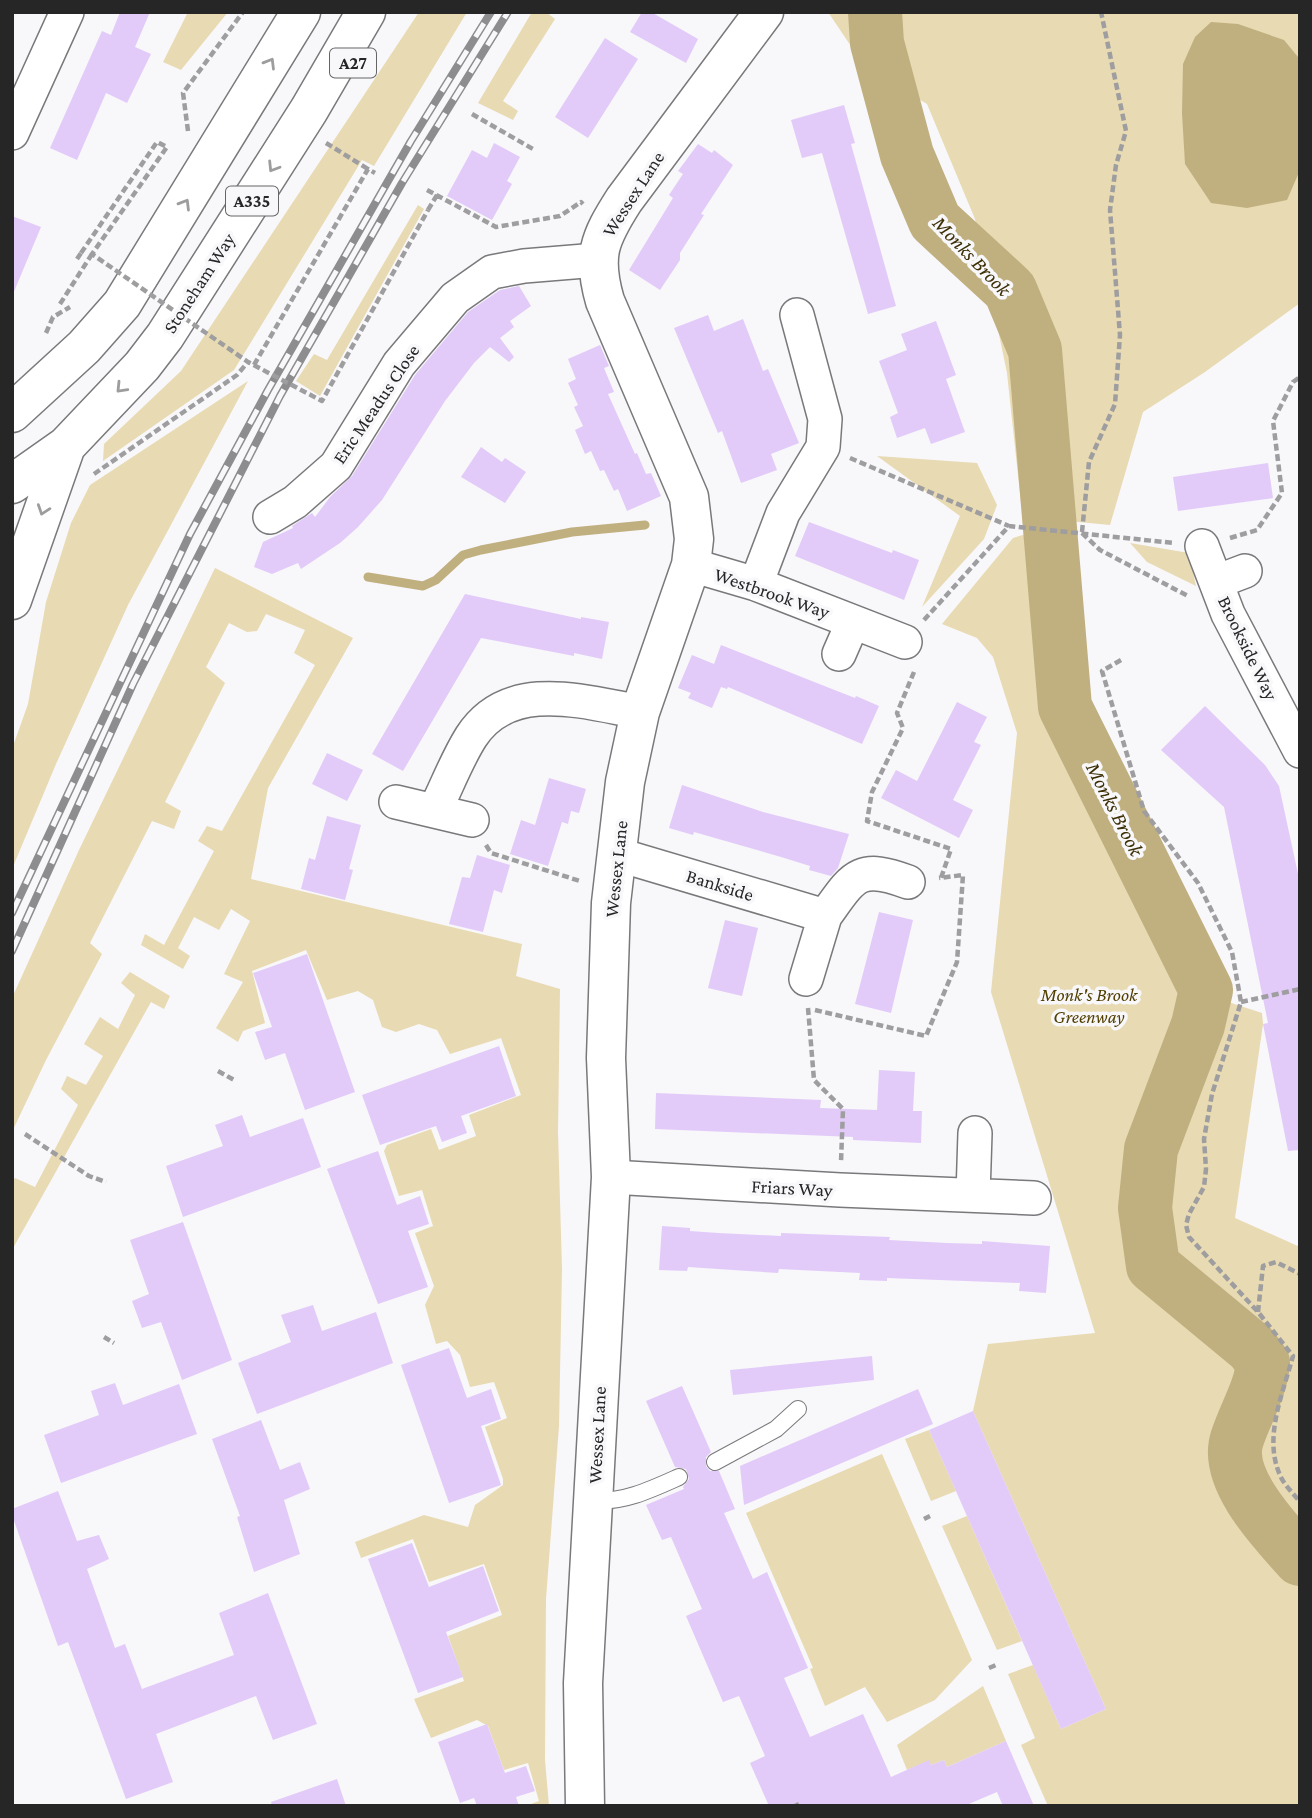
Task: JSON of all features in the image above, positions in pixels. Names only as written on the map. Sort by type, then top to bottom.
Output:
[{"type":"street","points":[[12,133],[67,12]]},
{"type":"street","name":"A335","points":[[12,413],[84,347],[121,304],[301,12]]},
{"type":"street","name":"Stoneham Way","points":[[12,484],[66,446],[142,366],[165,336],[314,124],[366,12]]},
{"type":"street","name":"A27","points":[[314,124],[391,12]]},
{"type":"street","name":"Wessex Lane","points":[[585,1806],[583,1683],[611,1177],[606,1058],[611,903],[625,782],[640,712],[691,565],[694,539],[689,497],[605,301],[597,260],[611,219],[764,12]]},
{"type":"street","name":"Eric Meadus Close","points":[[270,517],[295,502],[335,466],[399,364],[455,298],[492,272],[524,265],[597,260]]},
{"type":"street","points":[[756,584],[783,513],[823,447],[825,419],[833,390],[797,314]]},
{"type":"street","points":[[12,600],[66,446]]},
{"type":"street","name":"Brookside Way","points":[[1202,546],[1230,577],[1228,614],[1300,751]]},
{"type":"street","name":"Westbrook Way","points":[[691,565],[756,584],[905,642]]},
{"type":"street","name":"Westbrook Way","points":[[839,654],[853,622]]},
{"type":"street","points":[[435,810],[472,736],[489,716],[515,702],[541,698],[568,699],[640,712]]},
{"type":"street","points":[[396,802],[472,820]]},
{"type":"street","name":"Bankside","points":[[616,854],[825,916]]},
{"type":"street","points":[[806,979],[825,916],[849,883],[866,873],[885,874],[908,883]]},
{"type":"street","points":[[973,1195],[975,1132]]},
{"type":"street","name":"Friars Way","points":[[611,1177],[1034,1198]]},
{"type":"lane","points":[[715,1462],[776,1429],[798,1409]]},
{"type":"lane","points":[[594,1501],[613,1502],[635,1496],[679,1477]]},
{"type":"path","points":[[183,93],[243,12]]},
{"type":"path","points":[[1082,532],[1089,462],[1115,404],[1121,335],[1110,210],[1116,166],[1126,131],[1101,12]]},
{"type":"path","points":[[472,114],[533,149]]},
{"type":"path","points":[[314,124],[375,173]]},
{"type":"path","points":[[60,304],[167,147],[157,142],[77,259]]},
{"type":"path","points":[[87,479],[251,364],[278,324],[368,169]]},
{"type":"path","points":[[427,190],[496,227],[561,215],[581,202],[611,219]]},
{"type":"path","points":[[92,254],[251,364],[322,401],[437,195]]},
{"type":"path","points":[[823,447],[1009,526],[1202,546],[1257,530],[1282,493],[1273,421],[1293,382],[1300,377]]},
{"type":"path","points":[[941,878],[951,849],[867,821],[872,792],[903,728],[897,713],[916,668],[905,642],[1009,526]]},
{"type":"path","points":[[1082,532],[1100,550],[1163,584],[1228,614]]},
{"type":"path","points":[[1121,660],[1102,671],[1144,811],[1198,883],[1232,952],[1241,1002],[1212,1094],[1204,1139],[1204,1187],[1186,1225],[1189,1237],[1258,1312],[1293,1356],[1276,1419],[1273,1449],[1280,1476],[1300,1502]]},
{"type":"path","points":[[472,820],[491,853],[553,872]]},
{"type":"path","points":[[840,1190],[843,1109],[814,1080],[808,1006],[817,1011],[926,1037],[957,962],[963,875],[908,883]]},
{"type":"path","points":[[1241,1002],[1300,989]]},
{"type":"path","points":[[218,1071],[234,1080]]},
{"type":"path","points":[[24,1135],[89,1176],[106,1182]]},
{"type":"path","points":[[1258,1312],[1263,1266],[1276,1262],[1300,1274]]},
{"type":"path","points":[[104,1337],[114,1343]]},
{"type":"path","points":[[924,1519],[930,1516]]},
{"type":"path","points":[[989,1668],[996,1665]]},
{"type":"green space","points":[[188,12],[228,12],[181,70],[163,62]]},
{"type":"green space","points":[[419,12],[467,12],[374,166],[362,160],[234,370],[103,461],[104,444],[181,371]]},
{"type":"green space","points":[[532,12],[546,12],[555,19],[503,101],[518,111],[513,120],[478,103]]},
{"type":"green space","points":[[828,12],[1300,12],[1300,303],[1205,372],[1143,412],[1110,525],[1026,517],[1021,503],[1007,373],[975,219],[927,104],[865,67]]},
{"type":"green space","points":[[418,205],[424,209],[320,396],[296,381],[314,354],[327,360]]},
{"type":"green space","points":[[248,381],[128,605],[12,869],[12,749],[28,704],[46,602],[71,523],[90,485]]},
{"type":"green space","points":[[877,456],[977,463],[997,505],[984,539],[922,607],[960,516]]},
{"type":"green space","name":"Monk's Brook Greenway","points":[[1026,534],[1030,582],[1041,634],[1046,707],[1184,996],[1184,1017],[1168,1054],[1142,1149],[1136,1196],[1139,1233],[1145,1269],[1205,1329],[1250,1364],[1251,1375],[1217,1450],[1220,1473],[1248,1525],[1300,1587],[1300,1806],[1048,1806],[1021,1745],[1035,1738],[1008,1674],[1033,1665],[1061,1729],[1106,1709],[973,1411],[988,1344],[1095,1333],[991,992],[1017,733],[993,657],[977,638],[942,624],[1013,538]]},
{"type":"green space","points":[[1130,543],[1189,553],[1196,586],[1147,562]]},
{"type":"green space","points":[[215,568],[353,638],[268,788],[251,879],[522,944],[516,976],[560,989],[558,1132],[562,1269],[559,1426],[546,1599],[545,1760],[549,1806],[526,1806],[539,1801],[528,1763],[504,1770],[488,1726],[477,1720],[431,1738],[414,1699],[464,1681],[448,1636],[502,1615],[484,1564],[429,1582],[413,1539],[361,1558],[355,1542],[424,1515],[468,1527],[475,1505],[503,1485],[485,1427],[507,1418],[494,1382],[470,1387],[460,1355],[447,1341],[436,1344],[425,1305],[434,1286],[415,1233],[433,1226],[422,1190],[399,1196],[384,1151],[387,1145],[431,1129],[439,1150],[476,1136],[469,1115],[521,1095],[501,1038],[450,1054],[437,1030],[419,1024],[396,1032],[382,1027],[373,1000],[358,991],[327,1000],[306,950],[252,971],[265,1023],[243,1031],[238,1042],[216,1028],[243,982],[224,974],[250,921],[231,909],[219,930],[194,917],[178,948],[190,956],[183,969],[141,945],[145,934],[164,945],[214,851],[198,841],[207,826],[222,831],[315,665],[294,653],[305,630],[266,614],[257,631],[247,632],[229,623],[206,667],[225,683],[165,802],[181,811],[174,829],[152,821],[90,943],[102,954],[46,1060],[12,1132],[12,998],[79,850]]},
{"type":"green space","points":[[130,972],[170,996],[164,1009],[151,1002],[12,1250],[12,1183],[15,1178],[35,1187],[78,1105],[61,1089],[67,1076],[86,1085],[103,1056],[84,1044],[100,1017],[118,1029],[135,995],[121,983]]},
{"type":"green space","points":[[1219,999],[1262,1013],[1263,1024],[1235,1218],[1300,1247],[1300,1532],[1265,1502],[1256,1485],[1250,1462],[1254,1426],[1272,1378],[1272,1352],[1240,1319],[1194,1285],[1180,1259],[1165,1199],[1166,1171],[1180,1113]]},
{"type":"green space","points":[[929,1430],[956,1491],[931,1501],[905,1439]]},
{"type":"green space","points":[[882,1454],[972,1660],[935,1700],[887,1722],[865,1687],[825,1706],[810,1669],[813,1668],[746,1513]]},
{"type":"green space","points":[[967,1516],[1022,1641],[997,1650],[942,1526]]},
{"type":"green space","points":[[983,1686],[1006,1741],[947,1767],[944,1760],[931,1765],[928,1761],[907,1770],[897,1745]]},
{"type":"shaded area","points":[[1211,22],[1238,24],[1284,40],[1298,57],[1300,170],[1287,200],[1247,208],[1211,203],[1185,164],[1183,64],[1195,37]]},
{"type":"building","points":[[120,12],[150,12],[135,47],[151,54],[127,103],[106,93],[77,160],[50,148],[102,31],[111,35]]},
{"type":"building","points":[[642,12],[651,12],[698,39],[686,63],[630,32]]},
{"type":"building","points":[[605,38],[638,59],[588,138],[555,117]]},
{"type":"building","points":[[844,105],[855,143],[851,144],[896,306],[868,314],[822,153],[802,158],[791,120]]},
{"type":"building","points":[[494,143],[520,157],[507,181],[512,184],[492,220],[447,196],[472,150],[487,158]]},
{"type":"building","points":[[698,144],[712,153],[714,150],[733,165],[701,214],[704,215],[680,253],[680,260],[660,290],[629,270],[673,198],[669,195],[683,174],[678,171]]},
{"type":"building","points":[[12,216],[41,227],[13,294],[12,294]]},
{"type":"building","points":[[519,286],[531,306],[510,321],[514,327],[500,338],[514,357],[509,362],[490,347],[474,363],[445,401],[382,500],[358,527],[340,543],[301,569],[298,563],[272,574],[254,567],[263,542],[293,528],[292,526],[312,513],[315,517],[330,497],[352,476],[415,375],[468,312],[500,290]]},
{"type":"building","points":[[708,315],[714,331],[743,319],[763,371],[768,369],[799,443],[771,454],[777,470],[741,483],[722,431],[718,433],[674,328]]},
{"type":"building","points":[[936,321],[956,375],[946,379],[965,432],[931,444],[925,428],[897,438],[890,417],[898,413],[879,361],[907,350],[901,334]]},
{"type":"building","points":[[600,345],[609,366],[604,368],[614,392],[608,394],[635,454],[637,453],[646,474],[651,473],[661,496],[627,511],[618,489],[614,491],[604,470],[600,471],[591,451],[585,454],[575,430],[583,426],[574,407],[578,405],[568,383],[576,379],[568,359]]},
{"type":"building","points":[[481,447],[502,462],[505,458],[526,472],[505,503],[461,477]]},
{"type":"building","points":[[1268,463],[1273,498],[1178,511],[1173,477]]},
{"type":"building","points":[[809,522],[892,553],[893,550],[919,560],[904,600],[795,556]]},
{"type":"building","points":[[465,594],[581,619],[609,622],[602,659],[481,638],[403,771],[372,754]]},
{"type":"building","points":[[721,645],[879,706],[862,744],[728,687],[721,687],[712,708],[688,698],[691,693],[678,688],[692,655],[714,664]]},
{"type":"building","points":[[957,702],[987,717],[974,742],[981,745],[953,800],[973,810],[959,838],[881,798],[896,770],[917,781]]},
{"type":"building","points":[[1205,706],[1265,765],[1279,786],[1300,883],[1300,1150],[1288,1151],[1263,1024],[1268,1023],[1224,807],[1161,750]]},
{"type":"building","points":[[327,753],[363,770],[347,801],[312,784]]},
{"type":"building","points":[[549,778],[586,789],[579,813],[571,811],[568,824],[562,822],[548,866],[510,854],[521,820],[535,825]]},
{"type":"building","points":[[682,785],[763,812],[849,834],[838,868],[831,876],[809,870],[810,866],[781,857],[694,832],[693,835],[669,828]]},
{"type":"building","points":[[327,816],[361,825],[349,869],[353,870],[345,900],[301,889],[309,858],[315,860]]},
{"type":"building","points":[[477,855],[510,865],[502,893],[494,890],[483,932],[449,924],[462,877],[470,878]]},
{"type":"building","points":[[879,912],[913,920],[891,1013],[855,1004]]},
{"type":"building","points":[[725,920],[758,928],[742,996],[708,988]]},
{"type":"building","points":[[307,954],[355,1092],[305,1110],[285,1053],[265,1060],[255,1032],[272,1027],[253,973]]},
{"type":"building","points":[[499,1046],[516,1096],[461,1116],[467,1133],[442,1142],[436,1126],[380,1145],[362,1095]]},
{"type":"building","points":[[879,1070],[915,1072],[913,1111],[922,1111],[921,1143],[853,1140],[853,1137],[655,1129],[656,1093],[821,1100],[820,1108],[877,1110]]},
{"type":"building","points":[[242,1115],[250,1137],[303,1118],[321,1167],[183,1217],[166,1166],[223,1146],[215,1125]]},
{"type":"building","points":[[378,1151],[397,1205],[420,1196],[429,1224],[408,1231],[428,1287],[378,1304],[327,1169]]},
{"type":"building","points":[[183,1222],[232,1360],[182,1380],[161,1322],[142,1328],[132,1301],[149,1294],[130,1240]]},
{"type":"building","points":[[662,1226],[718,1233],[890,1237],[889,1240],[982,1244],[982,1241],[1050,1246],[1046,1293],[1019,1291],[1020,1283],[887,1278],[887,1281],[859,1280],[860,1273],[779,1269],[778,1273],[688,1267],[687,1271],[659,1270]]},
{"type":"building","points":[[313,1305],[322,1331],[376,1312],[393,1363],[257,1414],[238,1363],[291,1342],[281,1315]]},
{"type":"building","points":[[449,1348],[467,1398],[491,1389],[501,1419],[481,1426],[501,1485],[449,1503],[401,1365]]},
{"type":"building","points":[[872,1356],[874,1380],[733,1395],[730,1370]]},
{"type":"building","points":[[115,1383],[123,1405],[179,1384],[197,1434],[61,1483],[44,1435],[99,1415],[91,1391]]},
{"type":"building","points":[[682,1386],[711,1452],[706,1457],[706,1466],[710,1471],[719,1471],[735,1509],[724,1513],[753,1579],[767,1572],[808,1668],[784,1678],[810,1737],[863,1714],[891,1777],[929,1760],[931,1765],[944,1760],[947,1767],[1006,1741],[1034,1806],[1003,1806],[997,1792],[964,1806],[769,1806],[750,1763],[765,1756],[739,1696],[723,1702],[686,1616],[702,1609],[671,1537],[662,1540],[646,1505],[684,1489],[689,1479],[686,1469],[675,1467],[646,1401]]},
{"type":"building","points":[[918,1389],[933,1424],[744,1505],[740,1466]]},
{"type":"building","points":[[973,1411],[1106,1709],[1061,1729],[929,1430]]},
{"type":"building","points":[[261,1420],[280,1470],[300,1462],[310,1489],[284,1500],[300,1554],[254,1572],[237,1517],[240,1516],[212,1439]]},
{"type":"building","points":[[58,1491],[77,1541],[99,1535],[109,1559],[87,1569],[115,1648],[125,1644],[142,1689],[234,1655],[219,1613],[268,1593],[317,1724],[273,1740],[256,1696],[156,1734],[173,1782],[126,1799],[68,1642],[58,1646],[12,1515],[12,1509]]},
{"type":"building","points":[[412,1543],[429,1587],[483,1566],[499,1611],[446,1632],[463,1677],[418,1693],[368,1559]]},
{"type":"building","points":[[487,1724],[505,1773],[526,1766],[535,1791],[516,1797],[519,1806],[477,1806],[474,1798],[460,1803],[438,1742]]},
{"type":"building","points":[[337,1779],[346,1806],[272,1806],[271,1802]]},
{"type":"waterway","name":"Monks Brook","points":[[875,12],[877,43],[907,155],[935,221],[1010,290],[1035,350],[1065,707],[1206,990],[1198,1025],[1151,1149],[1145,1208],[1153,1266],[1252,1348],[1263,1363],[1256,1392],[1237,1439],[1235,1455],[1238,1471],[1266,1520],[1300,1559]]},
{"type":"waterway","points":[[1025,479],[1045,477]]},
{"type":"waterway","points":[[368,577],[423,586],[436,580],[463,555],[481,550],[572,532],[645,525]]},
{"type":"railway","points":[[12,913],[190,534],[268,390],[411,141],[491,12]]},
{"type":"railway","points":[[12,951],[133,684],[280,396],[402,183],[508,12]]}]
